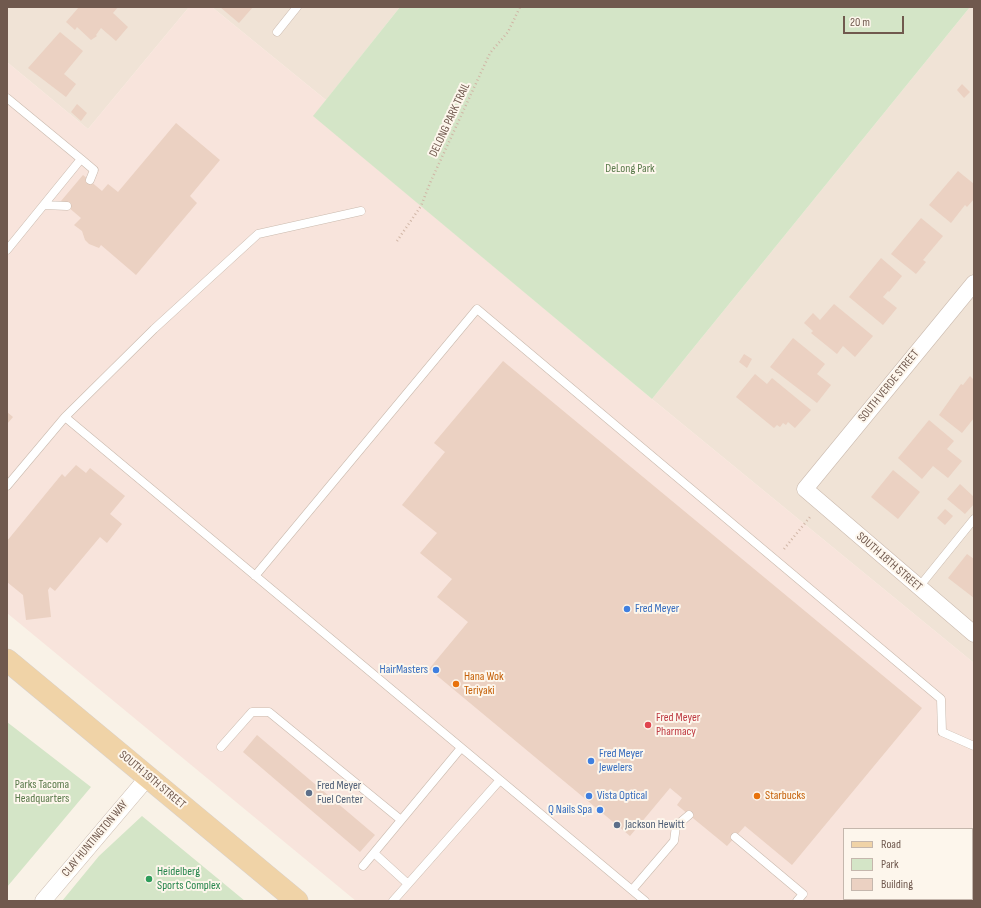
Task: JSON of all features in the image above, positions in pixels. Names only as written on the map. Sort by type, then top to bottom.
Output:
[{"type":"main road","name":"SOUTH 19TH STREET","points":[[7,660],[297,901]]},
{"type":"street","name":"SOUTH VERDE STREET","points":[[804,489],[974,283]]},
{"type":"street","name":"SOUTH 18TH STREET","points":[[804,489],[974,634]]},
{"type":"street","name":"CLAY HUNTINGTON WAY","points":[[43,901],[148,777]]},
{"type":"lane","points":[[277,32],[297,7]]},
{"type":"lane","points":[[7,98],[94,170],[90,180]]},
{"type":"lane","points":[[7,250],[81,159]]},
{"type":"lane","points":[[44,205],[67,206]]},
{"type":"lane","points":[[7,486],[65,417],[154,329],[258,234],[361,211]]},
{"type":"lane","points":[[255,576],[477,309],[941,699],[942,732],[974,746]]},
{"type":"lane","points":[[65,417],[644,901]]},
{"type":"lane","points":[[919,587],[974,519]]},
{"type":"lane","points":[[221,747],[252,712],[269,712],[401,820]]},
{"type":"lane","points":[[363,866],[462,748]]},
{"type":"lane","points":[[393,901],[500,780]]},
{"type":"lane","points":[[632,890],[674,841],[676,826],[689,814]]},
{"type":"lane","points":[[735,837],[803,894],[797,901]]},
{"type":"lane","points":[[374,853],[408,884]]},
{"type":"path","name":"DELONG PARK TRAIL","points":[[397,241],[421,206],[490,52],[508,32],[520,7]]},
{"type":"path","points":[[775,560],[821,503]]},
{"type":"shaded area","points":[[7,7],[189,7],[88,129],[7,62]]},
{"type":"shaded area","points":[[189,7],[212,7],[326,100],[314,116],[652,399],[974,663],[973,866],[973,828],[843,828],[843,900],[962,901],[356,901],[7,613],[7,62],[88,129]]},
{"type":"shaded area","points":[[212,7],[400,7],[326,100]]},
{"type":"shaded area","points":[[970,7],[974,7],[974,663],[652,399]]},
{"type":"green space","name":"DeLong Park","points":[[400,7],[970,7],[652,399],[313,116]]},
{"type":"green space","name":"Parks Tacoma Headquarters","points":[[7,722],[91,787],[7,887]]},
{"type":"green space","name":"Heidelberg Sports Complex","points":[[142,816],[245,901],[62,901],[99,856]]},
{"type":"building","points":[[79,7],[118,7],[113,13],[128,27],[116,41],[101,28],[96,35],[97,36],[91,40],[77,27],[75,30],[66,22]]},
{"type":"building","points":[[220,7],[253,7],[239,23]]},
{"type":"building","points":[[60,32],[83,51],[64,74],[76,84],[66,97],[28,68]]},
{"type":"building","points":[[962,84],[970,92],[964,98],[957,90]]},
{"type":"building","points":[[77,104],[87,113],[81,121],[71,112]]},
{"type":"building","points":[[176,123],[220,160],[190,196],[197,203],[136,275],[101,245],[99,248],[89,244],[85,240],[82,231],[74,225],[81,218],[61,201],[83,175],[102,191],[108,184],[118,192]]},
{"type":"building","points":[[958,171],[974,184],[974,199],[967,207],[965,205],[951,223],[929,205]]},
{"type":"building","points":[[921,218],[943,236],[923,260],[926,262],[916,274],[891,254]]},
{"type":"building","points":[[881,258],[902,276],[883,297],[897,308],[883,325],[849,297]]},
{"type":"building","points":[[834,304],[873,336],[855,357],[843,346],[837,354],[811,333],[813,331],[804,323],[813,313],[820,320]]},
{"type":"building","points":[[793,338],[825,364],[817,374],[831,385],[817,403],[770,367]]},
{"type":"building","points":[[744,354],[752,359],[747,368],[739,362]]},
{"type":"building","name":"Fred Meyer","points":[[503,361],[922,708],[792,865],[745,826],[727,846],[677,805],[682,798],[670,788],[630,836],[429,669],[468,622],[437,597],[452,579],[420,553],[437,533],[402,505],[445,452],[434,443]]},
{"type":"building","points":[[755,374],[767,384],[772,378],[811,410],[795,428],[788,422],[786,425],[783,423],[780,427],[777,425],[774,428],[736,397]]},
{"type":"building","points":[[970,376],[974,380],[974,418],[962,433],[939,415],[961,384],[963,385]]},
{"type":"building","points":[[7,412],[13,417],[7,424]]},
{"type":"building","points":[[929,420],[954,441],[947,449],[962,461],[948,478],[933,466],[922,479],[898,458]]},
{"type":"building","points":[[76,465],[86,473],[90,468],[125,496],[110,514],[122,524],[107,543],[100,537],[55,591],[50,587],[48,590],[51,617],[26,620],[23,595],[7,582],[7,541],[62,474],[65,477]]},
{"type":"building","points":[[893,470],[920,492],[898,519],[871,497]]},
{"type":"building","points":[[960,484],[974,497],[974,504],[965,514],[947,499]]},
{"type":"building","points":[[945,509],[953,516],[945,525],[937,518]]},
{"type":"building","points":[[967,554],[974,559],[974,598],[948,578]]},
{"type":"building","name":"Fred Meyer Fuel Center","points":[[257,735],[375,835],[360,852],[243,752]]},
{"type":"place","name":"Fred Meyer","points":[[627,609]]},
{"type":"place","name":"HairMasters","points":[[436,670]]},
{"type":"place","name":"Hana Wok Teriyaki","points":[[456,684]]},
{"type":"place","name":"Fred Meyer Pharmacy","points":[[648,725]]},
{"type":"place","name":"Fred Meyer Jewelers","points":[[591,761]]},
{"type":"place","name":"Fred Meyer Fuel Center","points":[[309,793]]},
{"type":"place","name":"Vista Optical","points":[[589,796]]},
{"type":"place","name":"Starbucks","points":[[757,796]]},
{"type":"place","name":"Q Nails Spa","points":[[600,810]]},
{"type":"place","name":"Jackson Hewitt","points":[[617,825]]},
{"type":"place","name":"Heidelberg Sports Complex","points":[[149,879]]}]
